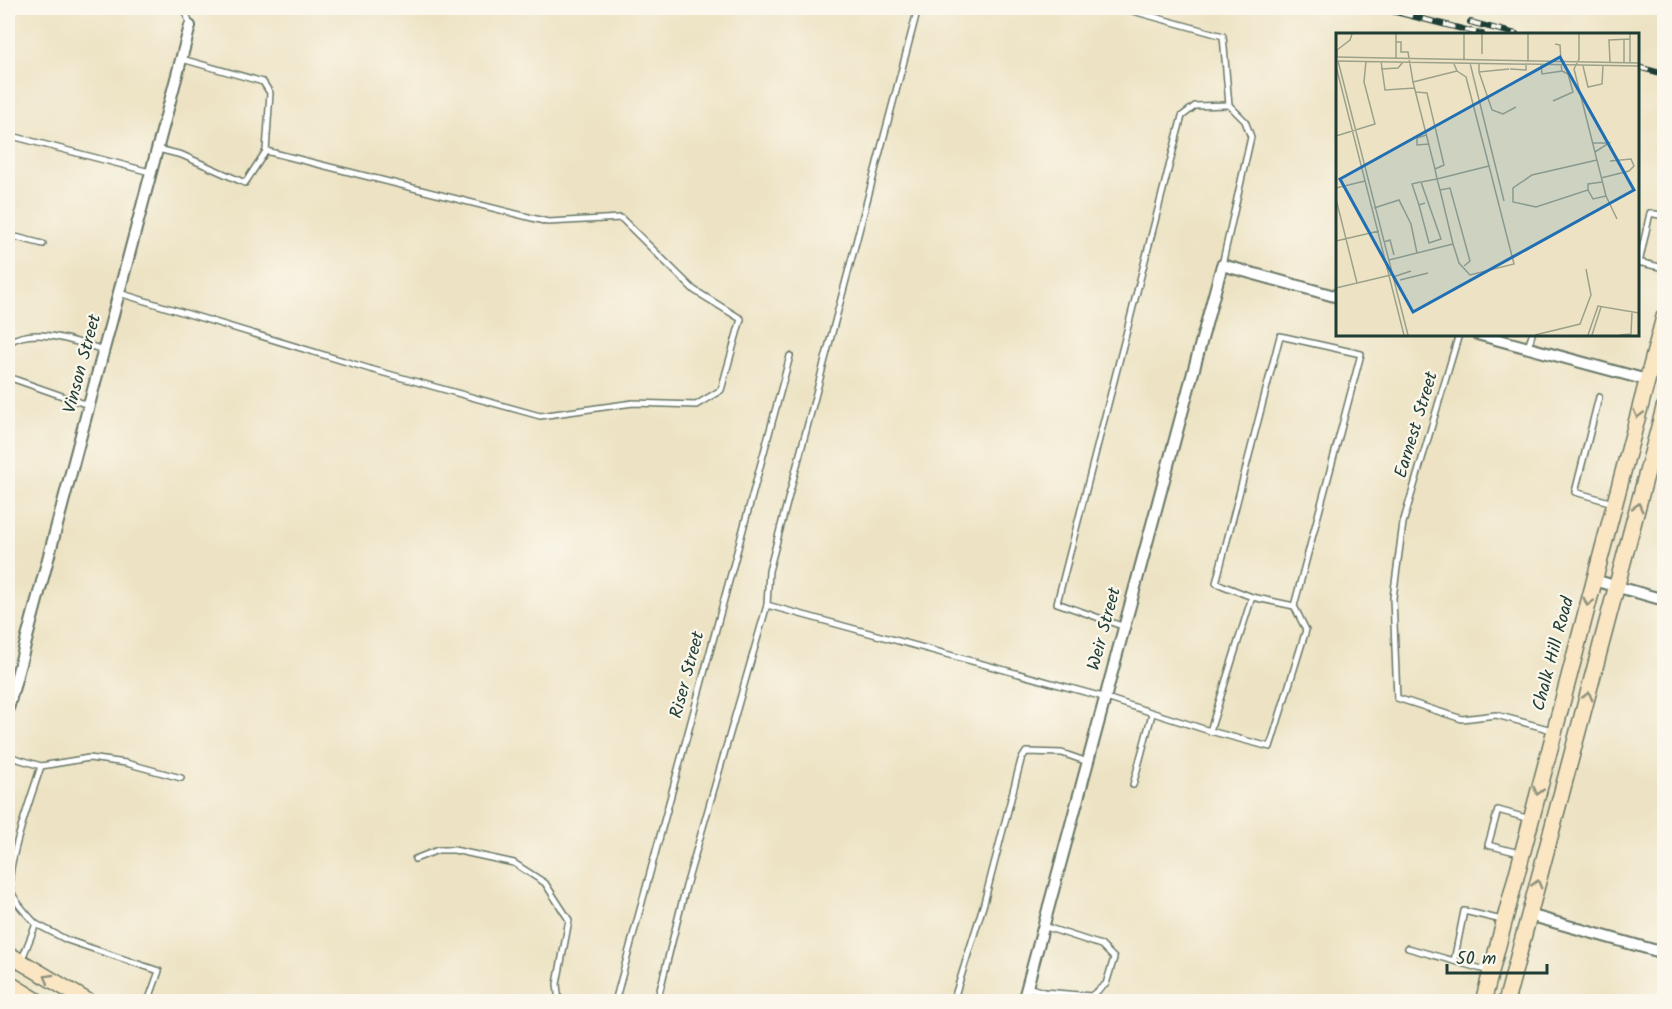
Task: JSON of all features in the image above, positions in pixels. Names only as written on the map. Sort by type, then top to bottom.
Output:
[{"type":"street","name":"Vinson Street","points":[[8,709],[190,26]]},
{"type":"street","points":[[1222,265],[1336,296]]},
{"type":"street","name":"Weir Street","points":[[1023,1002],[1122,626],[1222,265]]},
{"type":"street","name":"Chalk Hill Road","points":[[1483,1002],[1665,317]]},
{"type":"street","points":[[1484,336],[1647,380]]},
{"type":"street","points":[[1506,1002],[1665,408]]},
{"type":"street","points":[[1594,580],[1665,600]]},
{"type":"street","points":[[1555,730],[1577,737]]},
{"type":"street","points":[[1529,915],[1665,953]]},
{"type":"street","points":[[14,958],[89,1002]]},
{"type":"street","points":[[1490,971],[1512,977]]},
{"type":"street","points":[[8,984],[39,1002]]},
{"type":"lane","points":[[185,8],[190,26]]},
{"type":"lane","points":[[657,1002],[686,886],[767,605],[769,571],[918,8]]},
{"type":"lane","points":[[1122,8],[1223,36],[1229,105],[1245,122],[1251,138],[1222,265]]},
{"type":"lane","points":[[158,150],[182,155],[245,183],[266,151],[270,93],[263,82],[182,59]]},
{"type":"lane","points":[[1122,626],[1057,603],[1182,116],[1195,106],[1229,105]]},
{"type":"lane","points":[[8,135],[152,173]]},
{"type":"lane","points":[[119,293],[370,369],[540,416],[633,403],[696,405],[721,390],[741,319],[694,290],[621,218],[548,222],[266,151]]},
{"type":"lane","points":[[1639,258],[1650,213],[1665,216]]},
{"type":"lane","points":[[1639,229],[1646,231]]},
{"type":"lane","points":[[8,235],[43,244]]},
{"type":"lane","points":[[1639,262],[1665,268]]},
{"type":"lane","points":[[8,343],[32,336],[56,338],[104,350]]},
{"type":"lane","points":[[767,605],[1103,697],[1152,714],[1270,747],[1306,630],[1294,606],[1361,354],[1280,336],[1216,583],[1251,597],[1294,606]]},
{"type":"lane","name":"Earnest Street","points":[[1458,336],[1403,523],[1393,598],[1397,698],[1462,719],[1496,715],[1555,730]]},
{"type":"lane","points":[[1528,348],[1531,336]]},
{"type":"lane","name":"Riser Street","points":[[615,1002],[790,356]]},
{"type":"lane","points":[[8,377],[89,405]]},
{"type":"lane","points":[[1599,397],[1575,492],[1615,503]]},
{"type":"lane","points":[[1210,731],[1251,597]]},
{"type":"lane","points":[[1132,785],[1152,714]]},
{"type":"lane","points":[[953,1002],[984,903],[1021,760],[1026,752],[1062,753],[1086,761]]},
{"type":"lane","points":[[8,756],[41,766],[89,758],[126,763],[181,778]]},
{"type":"lane","points":[[41,766],[10,867],[10,889],[19,905],[36,924],[67,940],[159,971],[148,1002]]},
{"type":"lane","points":[[1521,854],[1488,845],[1497,810],[1530,819]]},
{"type":"lane","points":[[415,859],[438,850],[454,850],[514,863],[545,883],[569,920],[557,984],[559,1002]]},
{"type":"lane","points":[[1454,961],[1464,911],[1503,920]]},
{"type":"lane","points":[[14,958],[36,924]]},
{"type":"lane","points":[[1027,987],[1044,992],[1091,996],[1106,984],[1114,958],[1101,945],[1043,926]]},
{"type":"lane","points":[[1408,948],[1490,971]]},
{"type":"railway","points":[[1380,8],[1478,33]]},
{"type":"railway","points":[[1470,22],[1512,33]]},
{"type":"railway","points":[[1639,67],[1664,74]]}]
